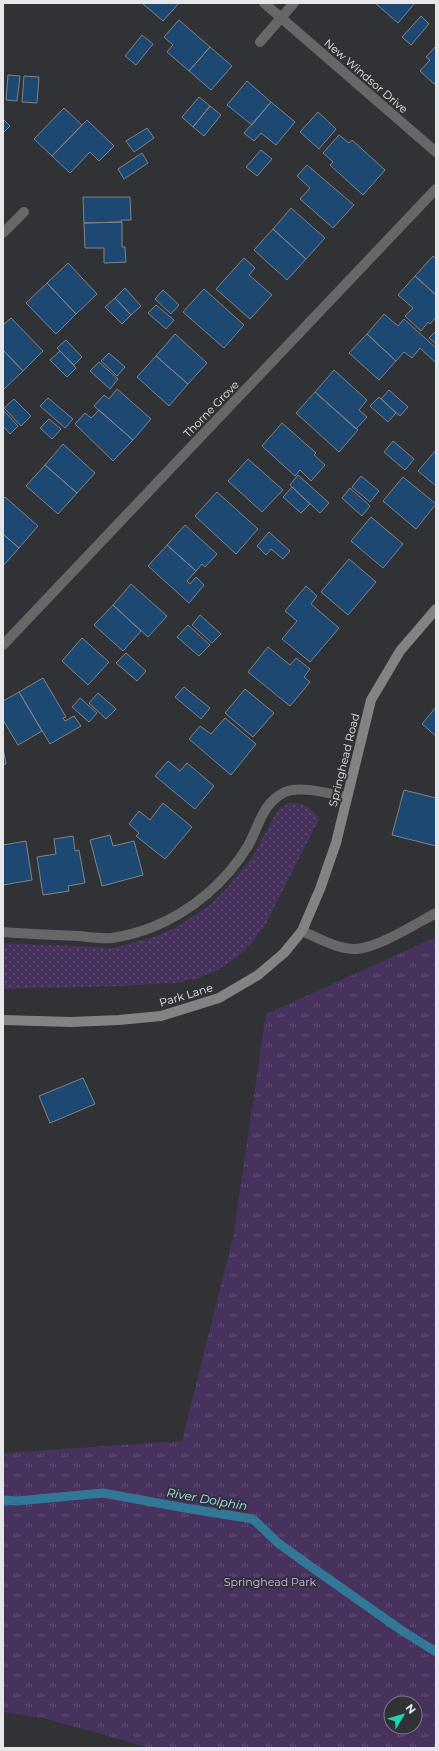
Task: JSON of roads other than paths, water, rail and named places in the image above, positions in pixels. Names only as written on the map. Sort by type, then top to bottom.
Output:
[{"type":"street","name":"New Windsor Drive","points":[[264,3],[436,152]]},
{"type":"street","points":[[260,42],[294,3]]},
{"type":"street","name":"Thorne Grove","points":[[3,645],[436,189]]},
{"type":"street","points":[[3,233],[24,212]]},
{"type":"street","name":"Springhead Road","points":[[302,931],[320,889],[336,843],[371,700],[400,651],[436,609]]},
{"type":"street","points":[[3,932],[111,938],[153,927],[190,907],[208,894],[223,879],[237,863],[248,845],[264,811],[273,800],[286,792],[300,789],[347,797]]},
{"type":"street","points":[[302,931],[337,946],[356,949],[375,945],[436,913]]},
{"type":"street","name":"Park Lane","points":[[3,1020],[71,1022],[161,1016],[219,998],[258,975],[284,953],[302,931]]},
{"type":"waterway","name":"River Dolphin","points":[[3,1500],[17,1501],[103,1493],[253,1519],[278,1543],[401,1630],[436,1652]]},
{"type":"park label","name":"Springhead Park","points":[[270,1582]]}]
